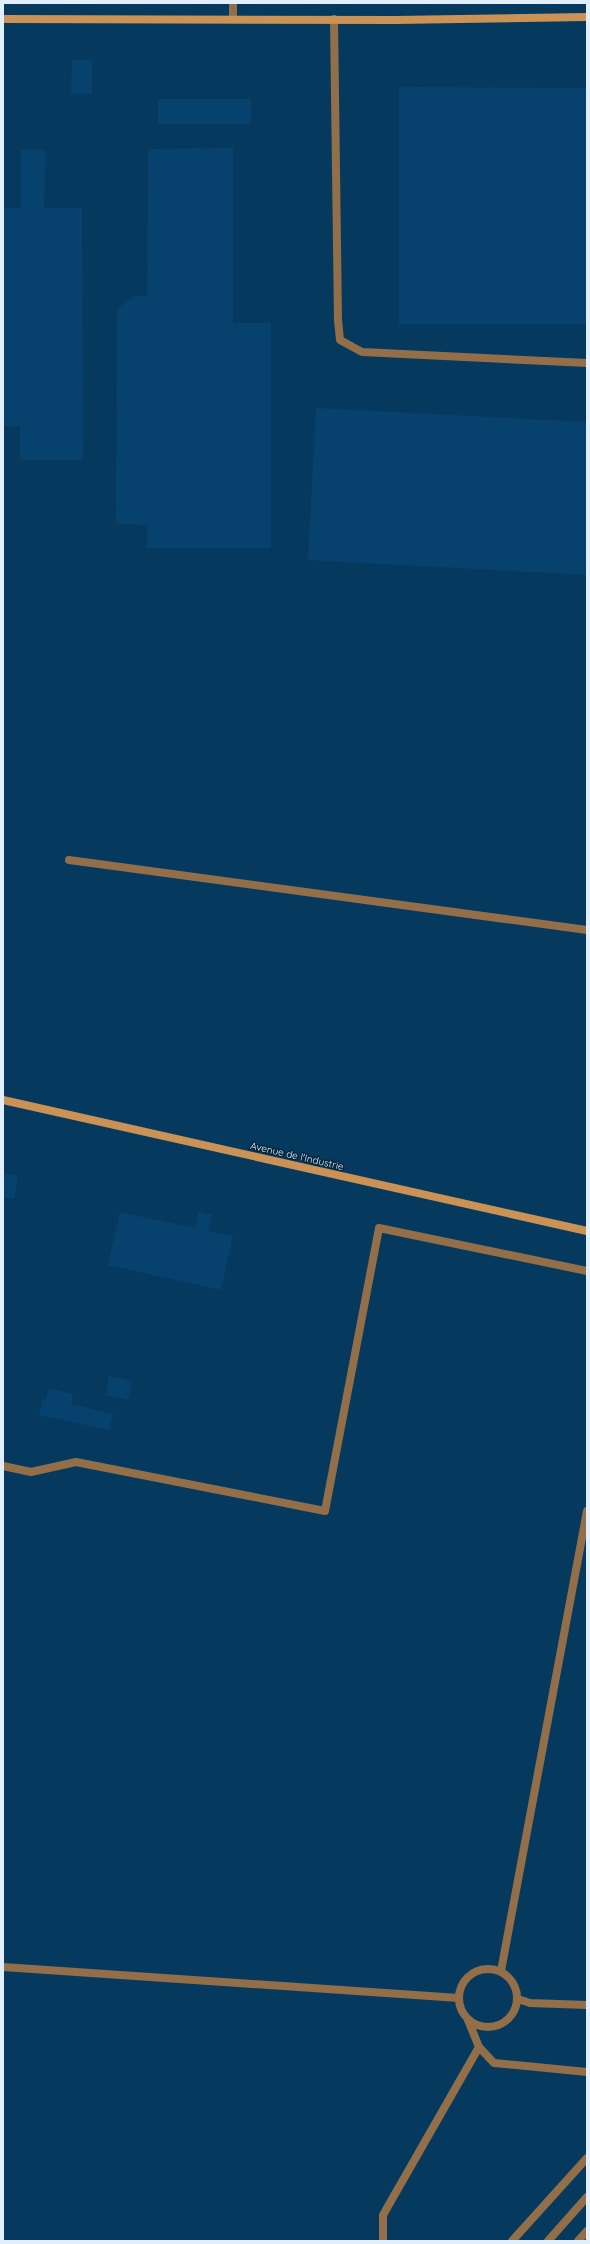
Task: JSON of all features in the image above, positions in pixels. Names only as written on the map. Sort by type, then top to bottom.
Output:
[{"type":"street","points":[[233,3],[233,19]]},
{"type":"street","points":[[3,19],[334,18],[395,20],[587,17]]},
{"type":"street","points":[[334,18],[338,320],[340,340],[362,352],[587,363]]},
{"type":"street","points":[[69,860],[587,930]]},
{"type":"street","name":"Avenue de l'Industrie","points":[[3,1100],[587,1231]]},
{"type":"street","points":[[3,1466],[31,1472],[76,1462],[325,1511],[379,1228],[587,1271]]},
{"type":"street","points":[[501,1972],[587,1511]]},
{"type":"street","points":[[3,1967],[459,1998]]},
{"type":"street","points":[[468,2020],[483,2028],[499,2026],[512,2015],[518,1999],[514,1983],[501,1972],[485,1969],[469,1975],[460,1989],[459,2006],[468,2020],[479,2047],[494,2063],[587,2072]]},
{"type":"street","points":[[518,1999],[530,2003],[587,2005]]},
{"type":"street","points":[[382,2241],[383,2215],[479,2047]]},
{"type":"street","points":[[512,2241],[587,2158]]},
{"type":"street","points":[[548,2241],[587,2197]]},
{"type":"street","points":[[578,2241],[587,2231]]},
{"type":"shaded area","points":[[3,3],[587,3],[587,2241],[3,2241]]},
{"type":"building","points":[[72,60],[92,60],[92,94],[71,94]]},
{"type":"building","points":[[399,87],[587,88],[587,324],[399,324]]},
{"type":"building","points":[[158,99],[251,99],[251,124],[158,124]]},
{"type":"building","points":[[233,148],[233,323],[271,323],[271,548],[147,548],[147,525],[116,524],[117,309],[135,296],[147,296],[148,149]]},
{"type":"building","points":[[21,150],[46,150],[44,208],[82,208],[83,460],[20,460],[20,426],[3,426],[3,208],[21,208]]},
{"type":"building","points":[[316,408],[587,422],[587,575],[308,560]]},
{"type":"building","points":[[3,1173],[18,1176],[14,1199],[3,1197]]},
{"type":"building","points":[[120,1212],[195,1228],[199,1212],[212,1215],[208,1231],[233,1236],[221,1290],[108,1265]]},
{"type":"building","points":[[109,1376],[132,1381],[128,1400],[106,1395]]},
{"type":"building","points":[[49,1388],[73,1394],[71,1404],[113,1414],[109,1430],[39,1415],[43,1398],[46,1399]]}]
